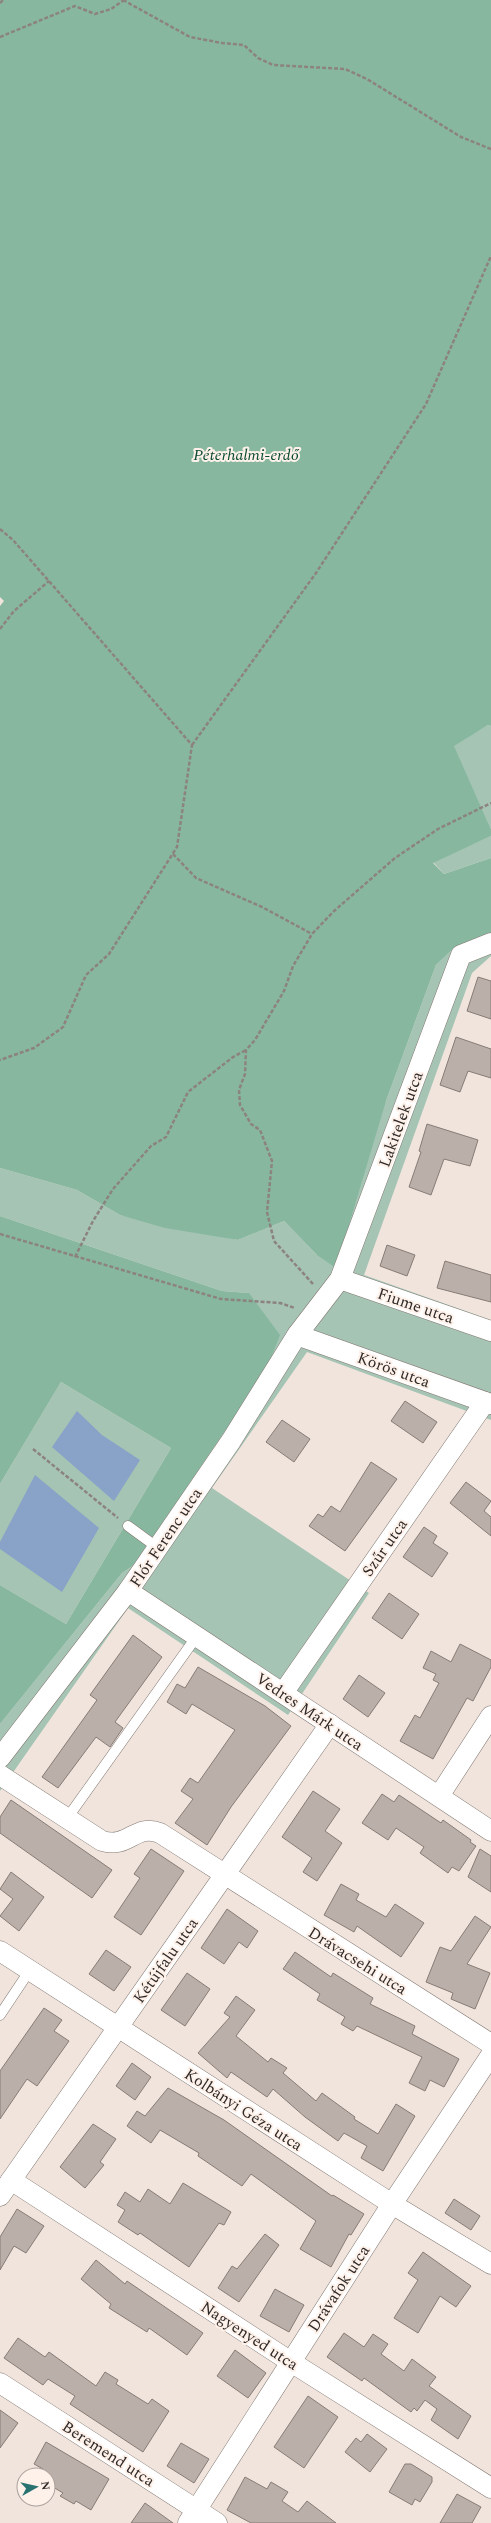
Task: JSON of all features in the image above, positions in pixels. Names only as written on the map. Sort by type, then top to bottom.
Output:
[{"type":"street","name":"Lakitelek utca","points":[[321,1302],[340,1279],[461,955],[491,943]]},
{"type":"street","name":"Fiume utca","points":[[340,1279],[491,1331]]},
{"type":"street","name":"Flór Ferenc utca","points":[[0,1758],[128,1591],[231,1441],[297,1335],[321,1302]]},
{"type":"street","name":"Körös utca","points":[[297,1335],[488,1403]]},
{"type":"street","name":"Szűr utca","points":[[283,1693],[488,1403]]},
{"type":"street","name":"Vedres Márk utca","points":[[128,1591],[491,1831]]},
{"type":"street","points":[[438,1796],[491,1716]]},
{"type":"street","name":"Kétújfalu utca","points":[[6,2188],[330,1724]]},
{"type":"street","points":[[0,1775],[68,1817]]},
{"type":"street","name":"Drávacsehi utca","points":[[68,1817],[102,1841],[111,1844],[120,1843],[140,1832],[154,1831],[491,2044]]},
{"type":"street","name":"Kolbányi Géza utca","points":[[0,1951],[392,2204],[491,2264]]},
{"type":"street","name":"Drávafok utca","points":[[192,2516],[392,2204],[491,2055]]},
{"type":"street","name":"Nagyenyed utca","points":[[6,2188],[291,2362],[491,2488]]},
{"type":"street","name":"Beremend utca","points":[[0,2383],[192,2516],[217,2523]]},
{"type":"lane","points":[[128,1526],[158,1548]]},
{"type":"lane","points":[[68,1817],[197,1636]]},
{"type":"lane","points":[[0,2015],[30,1970]]},
{"type":"path","points":[[0,3],[4,0]]},
{"type":"path","points":[[0,37],[75,6],[95,14],[111,9],[124,0],[190,37],[222,43],[244,45],[258,58],[273,65],[345,69],[367,79],[461,137],[491,149]]},
{"type":"path","points":[[0,1060],[34,1048],[63,1027],[86,975],[109,954],[177,848],[192,745],[316,573],[426,404],[491,256]]},
{"type":"path","points":[[0,529],[13,540],[50,581],[192,745]]},
{"type":"path","points":[[0,629],[14,611],[50,581]]},
{"type":"path","points":[[75,1257],[93,1221],[113,1189],[151,1146],[166,1137],[188,1092],[233,1057],[246,1050],[255,1040],[284,991],[293,966],[312,934],[334,911],[395,858],[438,829],[491,803]]},
{"type":"path","points":[[173,854],[196,878],[262,907],[312,934]]},
{"type":"path","points":[[246,1050],[245,1074],[239,1090],[240,1105],[252,1124],[260,1130],[272,1161],[267,1212],[274,1241],[321,1302]]},
{"type":"path","points":[[0,1234],[221,1299],[280,1303]]},
{"type":"path","points":[[33,1449],[128,1526]]},
{"type":"green space","name":"Péterhalmi-erdő","points":[[0,0],[491,0],[491,726],[488,725],[454,746],[491,829],[491,836],[433,863],[444,874],[491,858],[491,933],[455,947],[436,965],[386,1101],[336,1268],[317,1255],[284,1221],[238,1240],[165,1228],[120,1215],[77,1190],[0,1168],[0,606],[4,601],[0,597]]},
{"type":"green space","points":[[488,725],[491,726],[491,829],[453,745]]},
{"type":"green space","points":[[491,836],[491,858],[444,874],[433,862]]},
{"type":"green space","points":[[491,933],[491,956],[472,973],[364,1275],[491,1320],[491,1420],[307,1352],[212,1488],[369,1593],[288,1715],[128,1608],[0,1791],[0,1724],[122,1573],[134,1565],[249,1293],[222,1291],[0,1216],[0,1168],[77,1190],[120,1215],[238,1240],[284,1221],[317,1255],[386,1101],[436,965],[455,947]]},
{"type":"green space","points":[[0,1216],[222,1291],[249,1293],[280,1335],[266,1370],[134,1565],[122,1573],[0,1724],[0,1585],[66,1624],[171,1448],[61,1382],[0,1484]]},
{"type":"green space","points":[[61,1382],[171,1448],[66,1624],[0,1585],[0,1484]]},
{"type":"water","points":[[77,1411],[102,1435],[140,1460],[114,1501],[52,1447]]},
{"type":"water","points":[[35,1475],[99,1528],[62,1592],[0,1549],[0,1542]]},
{"type":"building","points":[[478,977],[491,981],[491,1019],[467,1011]]},
{"type":"building","points":[[456,1037],[491,1049],[491,1078],[468,1071],[460,1092],[440,1085]]},
{"type":"building","points":[[427,1124],[478,1140],[470,1166],[444,1159],[431,1195],[409,1187],[421,1152],[419,1151]]},
{"type":"building","points":[[387,1245],[415,1255],[407,1276],[380,1266]]},
{"type":"building","points":[[445,1261],[491,1275],[491,1302],[437,1288]]},
{"type":"building","points":[[405,1401],[437,1422],[423,1443],[391,1421]]},
{"type":"building","points":[[282,1420],[310,1439],[294,1462],[266,1442]]},
{"type":"building","points":[[371,1462],[397,1479],[345,1551],[309,1526],[318,1514],[323,1517],[331,1506],[340,1512]]},
{"type":"building","points":[[466,1482],[491,1501],[484,1511],[491,1517],[491,1536],[450,1503]]},
{"type":"building","points":[[424,1527],[437,1536],[433,1543],[448,1553],[432,1577],[403,1557]]},
{"type":"building","points":[[389,1593],[419,1614],[402,1639],[372,1618]]},
{"type":"building","points":[[133,1635],[162,1657],[115,1722],[123,1728],[110,1747],[96,1737],[58,1788],[42,1777],[97,1700],[90,1695]]},
{"type":"building","points":[[460,1644],[491,1660],[491,1667],[473,1701],[467,1698],[433,1759],[400,1741],[415,1715],[420,1718],[439,1683],[433,1680],[436,1674],[423,1668],[431,1651],[451,1662]]},
{"type":"building","points":[[198,1667],[265,1706],[291,1726],[231,1807],[207,1845],[175,1823],[193,1799],[181,1791],[190,1778],[198,1783],[235,1730],[192,1704],[186,1714],[167,1702],[177,1684],[185,1688]]},
{"type":"building","points":[[359,1675],[385,1693],[368,1717],[343,1699]]},
{"type":"building","points":[[313,1791],[340,1809],[325,1831],[342,1843],[317,1881],[303,1872],[312,1858],[282,1837]]},
{"type":"building","points":[[382,1794],[394,1802],[399,1795],[441,1823],[443,1820],[471,1840],[470,1842],[476,1846],[459,1871],[452,1867],[448,1873],[420,1853],[424,1847],[396,1828],[388,1840],[362,1823]]},
{"type":"building","points":[[11,1800],[112,1870],[92,1898],[0,1833],[0,1817]]},
{"type":"building","points":[[151,1849],[184,1871],[141,1935],[114,1917],[140,1878],[134,1874]]},
{"type":"building","points":[[480,1849],[491,1856],[491,1892],[468,1877]]},
{"type":"building","points":[[11,1872],[44,1897],[19,1931],[0,1916],[13,1899],[0,1889]]},
{"type":"building","points":[[341,1884],[359,1894],[356,1900],[386,1917],[395,1904],[424,1923],[401,1957],[357,1926],[354,1932],[324,1915]]},
{"type":"building","points":[[227,1909],[258,1931],[247,1948],[239,1942],[224,1964],[201,1948]]},
{"type":"building","points":[[475,1916],[491,1927],[467,1964],[490,1973],[475,2009],[451,1999],[453,1993],[426,1982],[440,1947],[451,1951]]},
{"type":"building","points":[[106,1950],[131,1967],[114,1991],[89,1974]]},
{"type":"building","points":[[295,1952],[331,1977],[333,1973],[373,1998],[370,2004],[415,2026],[412,2034],[459,2059],[444,2087],[430,2080],[425,2091],[409,2083],[422,2057],[357,2026],[353,2031],[341,2024],[345,2017],[317,2000],[320,1994],[283,1969]]},
{"type":"building","points":[[187,1973],[210,1989],[185,2026],[161,2010]]},
{"type":"building","points":[[236,1996],[255,2010],[236,2036],[268,2062],[271,2058],[287,2068],[283,2073],[316,2101],[322,2093],[355,2117],[354,2119],[378,2134],[396,2104],[415,2116],[383,2171],[361,2158],[367,2146],[344,2133],[338,2141],[305,2117],[273,2089],[267,2097],[231,2072],[227,2078],[198,2053],[230,2017],[224,2013]]},
{"type":"building","points":[[44,2008],[62,2020],[54,2031],[69,2041],[37,2086],[27,2079],[0,2119],[0,2071]]},
{"type":"building","points":[[132,2063],[151,2077],[135,2100],[116,2086]]},
{"type":"building","points":[[168,2088],[224,2120],[332,2196],[333,2195],[364,2214],[351,2235],[349,2234],[331,2267],[300,2249],[316,2221],[251,2174],[242,2186],[198,2156],[199,2153],[160,2130],[151,2143],[127,2126],[137,2111],[145,2116]]},
{"type":"building","points":[[93,2124],[116,2139],[100,2162],[104,2165],[85,2188],[60,2167]]},
{"type":"building","points":[[183,2183],[231,2212],[224,2225],[219,2223],[189,2267],[140,2233],[138,2235],[118,2222],[125,2210],[117,2205],[125,2192],[140,2202],[148,2189],[170,2204]]},
{"type":"building","points":[[454,2199],[480,2216],[471,2230],[445,2213]]},
{"type":"building","points":[[17,2209],[44,2226],[26,2253],[14,2246],[0,2270],[0,2237]]},
{"type":"building","points":[[265,2234],[279,2245],[239,2302],[218,2288],[232,2266],[237,2269]]},
{"type":"building","points":[[423,2252],[471,2286],[456,2307],[440,2296],[418,2333],[394,2318],[418,2280],[408,2273]]},
{"type":"building","points":[[96,2260],[125,2284],[127,2281],[203,2333],[187,2355],[149,2328],[147,2332],[109,2308],[111,2304],[81,2279]]},
{"type":"building","points":[[275,2289],[304,2305],[289,2332],[260,2316]]},
{"type":"building","points":[[344,2333],[364,2347],[373,2334],[388,2344],[381,2354],[404,2371],[412,2359],[436,2377],[429,2386],[471,2416],[458,2439],[431,2420],[437,2409],[425,2400],[417,2411],[414,2408],[411,2412],[364,2378],[362,2381],[327,2357]]},
{"type":"building","points":[[18,2338],[45,2357],[49,2352],[96,2386],[105,2372],[118,2380],[116,2384],[148,2404],[152,2399],[169,2411],[143,2452],[70,2404],[75,2396],[48,2379],[43,2385],[4,2358]]},
{"type":"building","points":[[235,2350],[266,2373],[248,2398],[217,2376]]},
{"type":"building","points":[[308,2396],[338,2417],[304,2468],[274,2447]]},
{"type":"building","points":[[0,2410],[18,2423],[0,2448]]},
{"type":"building","points":[[367,2434],[387,2449],[370,2472],[345,2452],[356,2438],[361,2442]]},
{"type":"building","points":[[46,2442],[109,2479],[91,2510],[76,2501],[74,2504],[60,2496],[63,2493],[56,2489],[56,2467],[39,2467],[34,2464]]},
{"type":"building","points":[[181,2443],[209,2459],[194,2483],[167,2466]]},
{"type":"building","points":[[405,2464],[411,2464],[432,2477],[432,2482],[420,2502],[415,2499],[412,2505],[389,2492]]},
{"type":"building","points":[[245,2477],[267,2489],[271,2482],[288,2492],[282,2501],[298,2512],[307,2501],[336,2523],[251,2523],[227,2510]]},
{"type":"building","points":[[457,2494],[481,2507],[472,2523],[440,2523]]},
{"type":"building","points":[[145,2503],[173,2523],[131,2523]]}]
